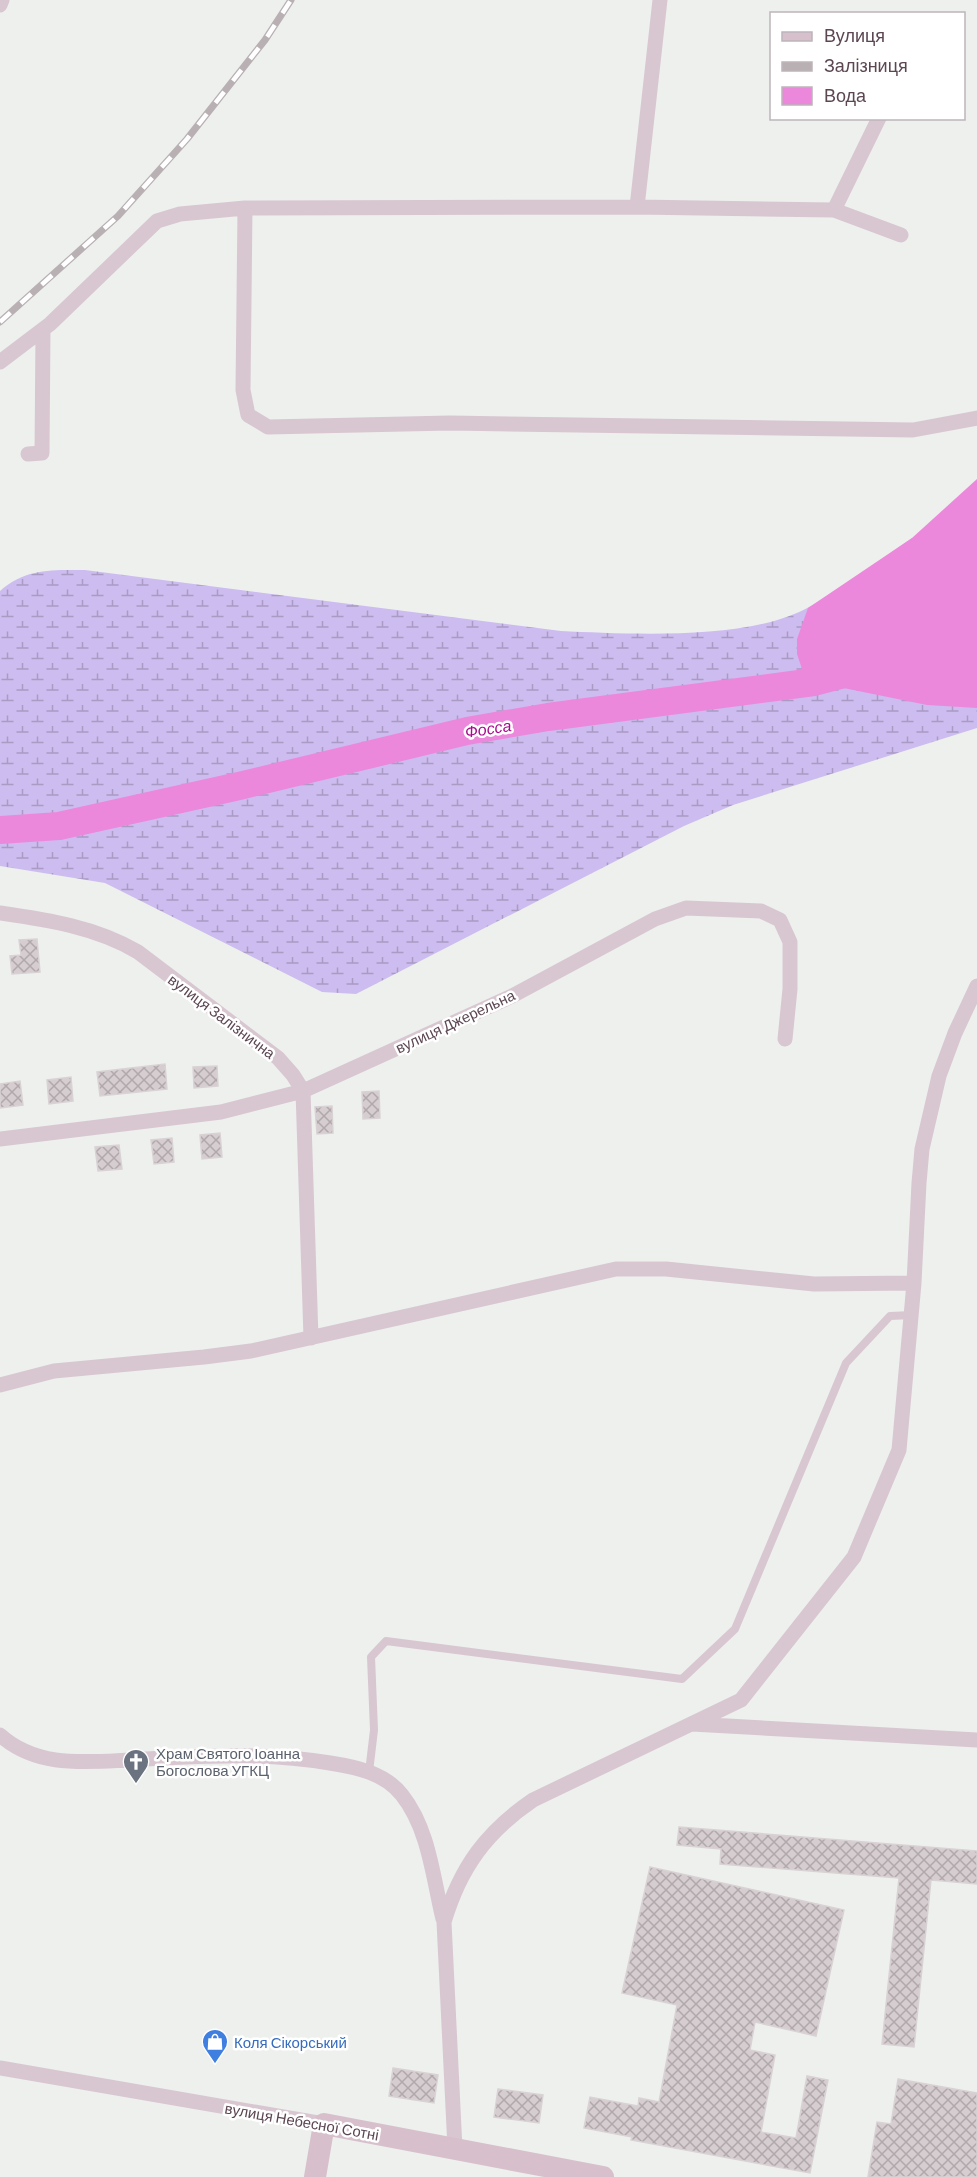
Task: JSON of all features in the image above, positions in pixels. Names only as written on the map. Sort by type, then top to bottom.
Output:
[{"type":"street","points":[[0,5],[2,0]]},
{"type":"street","points":[[637,207],[660,0]]},
{"type":"street","points":[[834,210],[878,120]]},
{"type":"street","points":[[0,362],[43,330],[158,220],[180,214],[245,208],[637,207],[834,210],[901,235]]},
{"type":"street","points":[[245,208],[243,390],[248,416],[268,427],[450,423],[913,430],[977,418]]},
{"type":"street","points":[[28,454],[42,453],[43,330]]},
{"type":"street","name":"вулиця Джерельна","points":[[0,1139],[221,1112],[303,1091],[512,996],[655,919],[686,908],[761,911],[780,920],[790,942],[790,989],[785,1039]]},
{"type":"street","name":"вулиця Залізнична","points":[[0,913],[89,929],[123,943],[278,1058],[303,1091]]},
{"type":"street","points":[[444,1922],[451,1897],[475,1853],[510,1815],[573,1779],[741,1700],[854,1557],[899,1450],[912,1315],[922,1149],[939,1076],[954,1033],[977,986]]},
{"type":"street","points":[[303,1091],[311,1338]]},
{"type":"street","points":[[0,1385],[54,1371],[227,1355],[616,1269],[666,1269],[814,1284],[914,1283]]},
{"type":"street","points":[[691,1724],[977,1740]]},
{"type":"street","points":[[0,1736],[21,1750],[66,1762],[228,1755],[303,1758],[348,1766],[389,1780],[413,1813],[426,1844],[444,1922],[455,2149]]},
{"type":"street","name":"вулиця Небесної Сотні","points":[[0,2068],[324,2124],[603,2177]]},
{"type":"street","points":[[315,2177],[324,2124]]},
{"type":"lane","points":[[369,1772],[374,1730],[370,1657],[386,1641],[682,1679],[735,1629],[846,1363],[890,1316],[912,1315]]},
{"type":"green space","points":[[912,538],[977,659],[977,728],[733,805],[684,826],[356,994],[322,992],[105,883],[0,866],[0,591],[10,583],[30,574],[85,570],[561,631],[688,633],[755,626],[784,618],[822,599]]},
{"type":"water","points":[[977,479],[977,708],[927,705],[814,682],[802,669],[797,654],[797,639],[808,608],[912,538]]},
{"type":"building","points":[[37,939],[40,972],[12,974],[10,956],[21,955],[19,940]]},
{"type":"building","points":[[165,1064],[167,1089],[100,1096],[97,1072]]},
{"type":"building","points":[[217,1066],[218,1086],[194,1088],[193,1067]]},
{"type":"building","points":[[71,1077],[73,1101],[49,1104],[47,1080]]},
{"type":"building","points":[[20,1081],[23,1105],[0,1108],[0,1084]]},
{"type":"building","points":[[379,1091],[380,1118],[363,1119],[362,1092]]},
{"type":"building","points":[[332,1106],[333,1133],[317,1134],[315,1107]]},
{"type":"building","points":[[220,1133],[222,1157],[202,1159],[200,1135]]},
{"type":"building","points":[[172,1138],[174,1162],[154,1164],[151,1140]]},
{"type":"building","points":[[119,1145],[122,1169],[98,1171],[95,1147]]},
{"type":"building","points":[[679,1827],[977,1851],[977,1884],[931,1880],[914,2047],[882,2044],[899,1878],[720,1864],[721,1849],[677,1845]]},
{"type":"building","points":[[650,1867],[844,1910],[816,2036],[755,2022],[750,2050],[775,2055],[761,2132],[796,2138],[807,2076],[828,2080],[810,2173],[631,2140],[632,2137],[584,2128],[590,2097],[638,2106],[639,2098],[659,2102],[677,2005],[622,1993]]},
{"type":"building","points":[[393,2068],[438,2075],[434,2103],[389,2096]]},
{"type":"building","points":[[898,2079],[977,2093],[977,2177],[868,2177],[877,2122],[891,2124]]},
{"type":"building","points":[[498,2089],[543,2095],[539,2123],[494,2117]]},
{"type":"waterway","name":"Фосса","points":[[0,830],[59,826],[239,786],[467,731],[548,717],[814,682],[852,672]]},
{"type":"railway","points":[[0,322],[118,216],[187,139],[265,40],[291,0]]},
{"type":"place","name":"Храм Святого Іоанна Богослова УГКЦ","points":[[136,1785]]},
{"type":"place","name":"Коля Сікорський","points":[[215,2065]]}]
